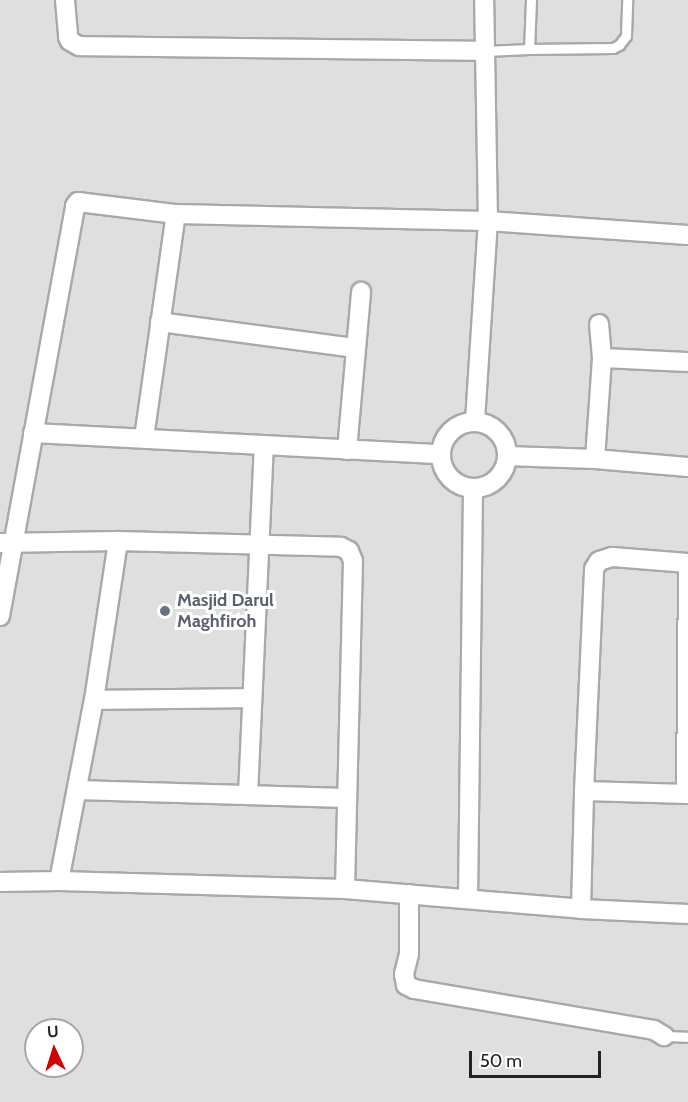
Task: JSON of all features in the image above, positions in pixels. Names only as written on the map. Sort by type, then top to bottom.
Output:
[{"type":"street","points":[[65,0],[68,37],[79,46],[485,51]]},
{"type":"street","points":[[475,421],[488,221],[484,0]]},
{"type":"street","points":[[0,616],[7,543],[33,433],[76,204],[83,201],[176,214],[488,221],[688,235]]},
{"type":"street","points":[[144,438],[176,214]]},
{"type":"street","points":[[347,450],[354,348],[361,292]]},
{"type":"street","points":[[160,322],[354,348]]},
{"type":"street","points":[[595,459],[602,358],[599,324]]},
{"type":"street","points":[[602,358],[688,362]]},
{"type":"street","points":[[475,421],[485,423],[502,436],[508,456],[506,465],[495,481],[473,489],[456,483],[448,475],[441,454],[447,435],[455,428],[475,421]]},
{"type":"street","points":[[33,433],[441,454]]},
{"type":"street","points":[[248,795],[264,446]]},
{"type":"street","points":[[508,456],[595,459],[688,467]]},
{"type":"street","points":[[468,899],[473,489]]},
{"type":"street","points":[[7,543],[118,541],[259,544],[341,548],[349,551],[352,556],[345,889]]},
{"type":"street","points":[[59,881],[94,700],[118,541]]},
{"type":"street","points":[[581,909],[584,791],[596,564],[612,557],[688,563],[687,794],[584,791]]},
{"type":"street","points":[[94,700],[252,698]]},
{"type":"street","points":[[77,790],[346,798]]},
{"type":"street","points":[[0,882],[59,881],[345,889],[581,909],[688,914]]},
{"type":"street","points":[[410,894],[409,954],[404,974],[406,985],[414,989],[654,1030],[664,1036]]},
{"type":"lane","points":[[529,49],[531,0]]},
{"type":"lane","points":[[485,51],[613,48],[619,45],[626,36],[627,0]]},
{"type":"lane","points":[[664,1036],[688,1037]]},
{"type":"shaded area","points":[[0,0],[688,0],[688,1102],[0,1102]]},
{"type":"place","name":"Masjid Darul Maghfiroh","points":[[165,611]]}]
